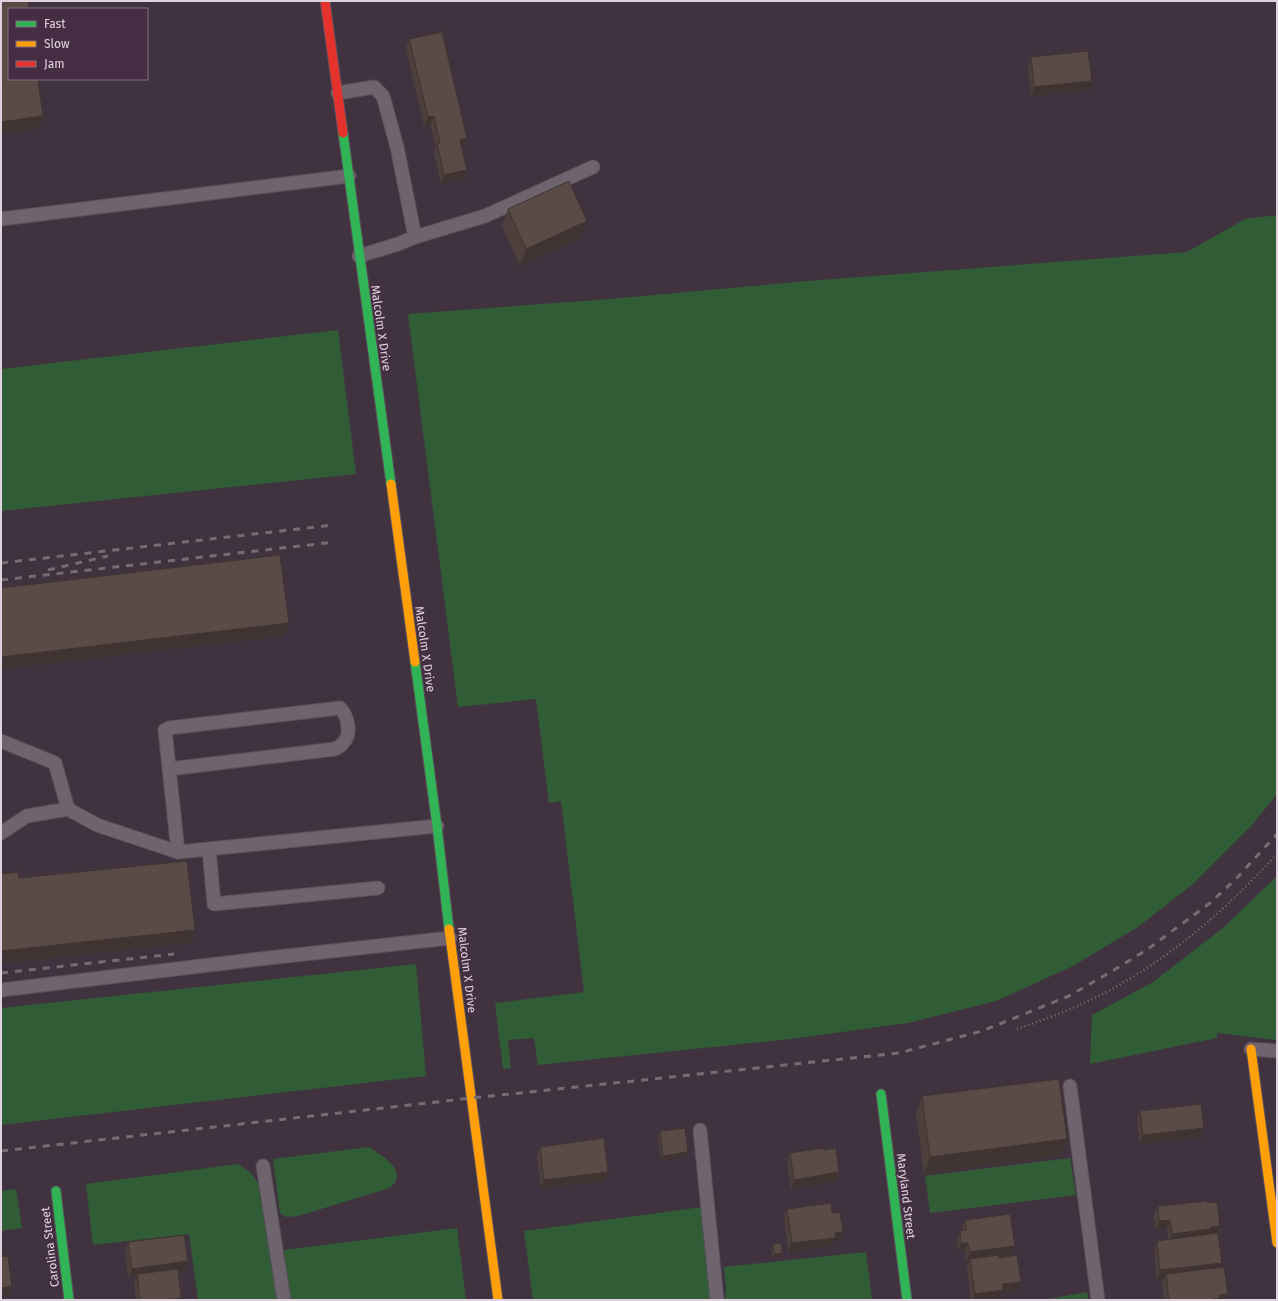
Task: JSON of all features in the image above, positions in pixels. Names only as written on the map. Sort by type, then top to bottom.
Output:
[{"type":"street","name":"Malcolm X Drive","points":[[326,1],[359,256],[437,826],[450,938],[498,1300]]},
{"type":"street","points":[[1252,1049],[1277,1243]]},
{"type":"street","name":"Maryland Street","points":[[881,1094],[908,1300]]},
{"type":"street","name":"Carolina Street","points":[[56,1191],[69,1300]]},
{"type":"lane","points":[[338,93],[374,87],[383,96],[397,148],[415,237]]},
{"type":"lane","points":[[359,256],[485,216],[593,167]]},
{"type":"lane","points":[[1,219],[349,176]]},
{"type":"lane","points":[[169,769],[336,749],[343,744],[347,736],[347,718],[344,711],[340,708],[169,728],[165,730],[169,769],[178,852]]},
{"type":"lane","points":[[1,741],[55,762],[68,809]]},
{"type":"lane","points":[[1,833],[27,816],[68,809],[97,825],[178,852],[437,826]]},
{"type":"lane","points":[[209,849],[214,904],[378,888]]},
{"type":"lane","points":[[1,990],[450,938]]},
{"type":"lane","points":[[1252,1049],[1277,1051]]},
{"type":"lane","points":[[1070,1086],[1098,1300]]},
{"type":"lane","points":[[700,1130],[718,1300]]},
{"type":"lane","points":[[263,1166],[284,1300]]},
{"type":"path","points":[[1017,1029],[1062,1012],[1110,990],[1151,964],[1188,938],[1231,902],[1277,854]]},
{"type":"green space","points":[[1277,215],[1277,794],[1252,825],[1193,884],[1138,927],[1073,966],[996,1001],[908,1023],[791,1039],[538,1065],[534,1038],[508,1040],[511,1068],[503,1069],[495,1003],[584,992],[561,801],[549,803],[536,699],[458,707],[408,314],[1187,252],[1245,219]]},
{"type":"green space","points":[[338,330],[356,474],[1,511],[1,369]]},
{"type":"green space","points":[[1277,876],[1277,1040],[1217,1033],[1217,1038],[1090,1064],[1092,1015],[1153,982],[1223,928]]},
{"type":"green space","points":[[416,964],[426,1076],[1,1125],[1,1008]]},
{"type":"green space","points":[[369,1147],[384,1157],[396,1170],[396,1181],[390,1188],[298,1216],[286,1217],[280,1213],[273,1159]]},
{"type":"green space","points":[[1070,1158],[1076,1195],[930,1213],[925,1176]]},
{"type":"green space","points":[[238,1164],[251,1173],[258,1183],[277,1300],[198,1300],[189,1234],[93,1245],[86,1184]]},
{"type":"green space","points":[[16,1189],[22,1228],[1,1231],[1,1191]]},
{"type":"green space","points":[[702,1207],[711,1300],[533,1300],[524,1231]]},
{"type":"green space","points":[[457,1228],[466,1300],[290,1300],[284,1250]]},
{"type":"green space","points":[[866,1252],[872,1300],[725,1300],[726,1289],[724,1267]]},
{"type":"green space","points":[[1087,1292],[1088,1300],[1043,1300]]},
{"type":"building","points":[[1,1],[28,1],[29,8],[8,8],[8,80],[38,80],[43,116],[1,122]]},
{"type":"building","points":[[442,32],[467,138],[460,140],[467,170],[444,175],[437,143],[440,143],[434,116],[428,117],[409,39]]},
{"type":"building","points":[[1088,51],[1092,81],[1034,87],[1031,57]]},
{"type":"building","points":[[569,181],[587,221],[526,249],[508,209]]},
{"type":"building","points":[[280,555],[289,623],[1,657],[1,588]]},
{"type":"building","points":[[187,861],[195,930],[1,951],[1,874],[18,872],[19,878]]},
{"type":"building","points":[[1059,1079],[1067,1139],[930,1157],[922,1096]]},
{"type":"building","points":[[1201,1104],[1204,1128],[1143,1135],[1140,1111]]},
{"type":"building","points":[[685,1128],[688,1152],[663,1156],[660,1131]]},
{"type":"building","points":[[604,1138],[608,1172],[544,1180],[540,1147]]},
{"type":"building","points":[[824,1148],[824,1150],[836,1148],[839,1172],[794,1180],[790,1153]]},
{"type":"building","points":[[1207,1201],[1207,1203],[1217,1202],[1220,1226],[1210,1227],[1211,1229],[1172,1234],[1170,1220],[1159,1221],[1158,1206]]},
{"type":"building","points":[[831,1203],[832,1213],[840,1212],[843,1232],[835,1233],[836,1238],[792,1243],[787,1209]]},
{"type":"building","points":[[1010,1214],[1015,1246],[970,1252],[968,1243],[961,1243],[960,1231],[967,1230],[965,1220]]},
{"type":"building","points":[[1218,1233],[1222,1263],[1160,1270],[1157,1241]]},
{"type":"building","points":[[184,1235],[188,1261],[132,1269],[128,1242]]},
{"type":"building","points":[[781,1243],[782,1253],[774,1254],[773,1244]]},
{"type":"building","points":[[999,1255],[999,1258],[1017,1255],[1021,1282],[1003,1284],[1003,1290],[975,1294],[970,1259]]},
{"type":"building","points":[[8,1256],[12,1286],[1,1288],[1,1257]]},
{"type":"building","points":[[1224,1267],[1228,1294],[1219,1295],[1220,1298],[1206,1300],[1169,1300],[1166,1274]]},
{"type":"building","points":[[178,1269],[181,1298],[140,1300],[137,1274]]},
{"type":"railway","points":[[1,563],[333,525]]},
{"type":"railway","points":[[1,580],[335,542]]},
{"type":"railway","points":[[48,570],[108,556]]},
{"type":"railway","points":[[1,1151],[472,1098],[899,1053],[982,1031],[1069,996],[1109,973],[1148,949],[1210,903],[1235,880],[1277,834]]},
{"type":"railway","points":[[1,973],[174,954]]},
{"type":"traffic: fast","points":[[343,133],[391,484]]},
{"type":"traffic: fast","points":[[415,662],[449,929]]},
{"type":"traffic: fast","points":[[881,1094],[907,1300]]},
{"type":"traffic: fast","points":[[56,1191],[69,1300]]},
{"type":"traffic: slow","points":[[391,484],[415,662]]},
{"type":"traffic: slow","points":[[449,929],[498,1300]]},
{"type":"traffic: slow","points":[[1251,1049],[1277,1243]]},
{"type":"traffic: jam","points":[[325,1],[343,133]]}]
